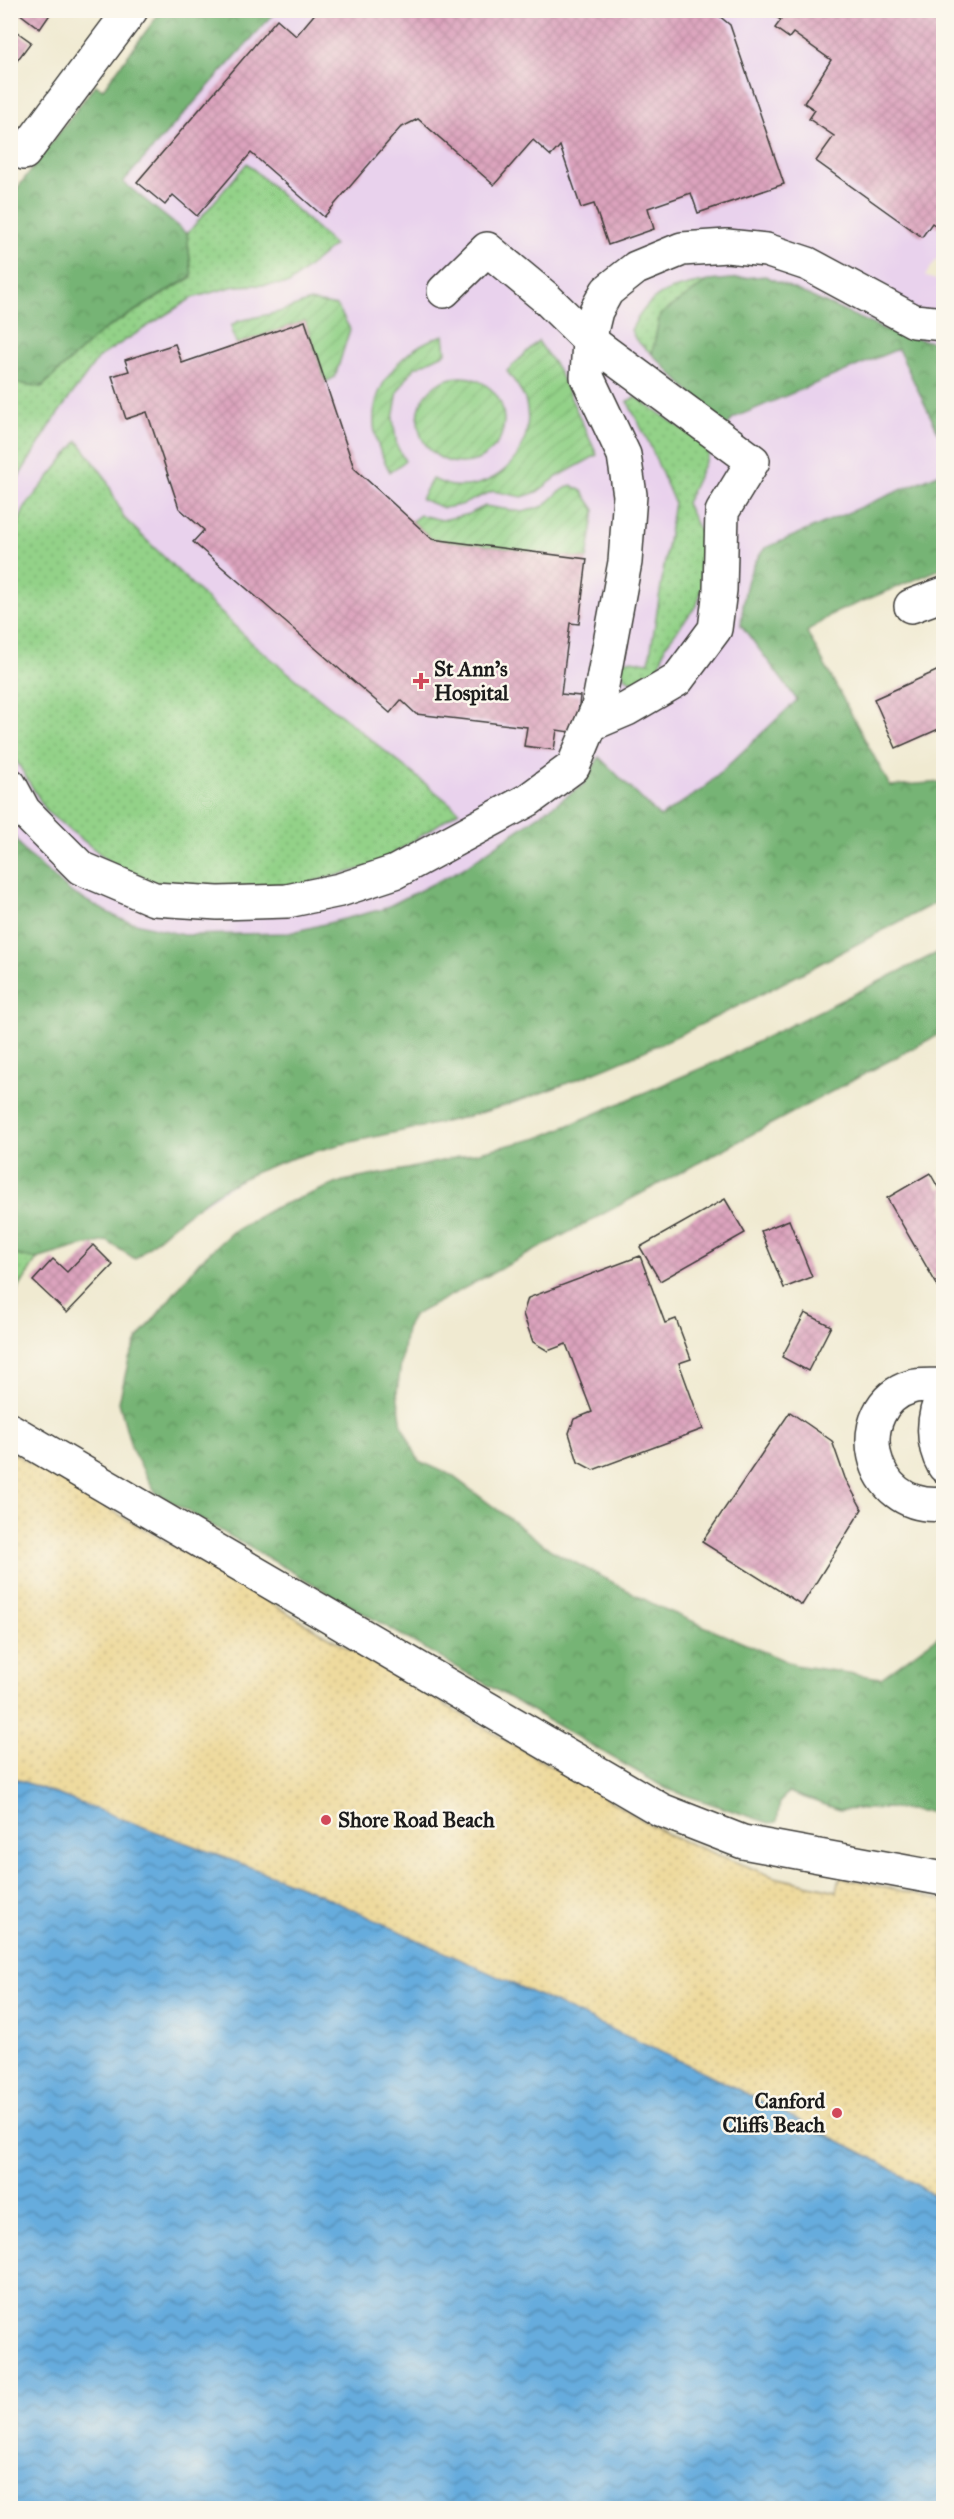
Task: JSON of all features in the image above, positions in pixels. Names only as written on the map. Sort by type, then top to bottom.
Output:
[{"type":"street","points":[[24,153],[131,10]]},
{"type":"street","points":[[10,785],[24,811],[81,868],[154,899],[218,903],[287,901],[340,890],[394,872],[528,800],[573,767],[594,723],[625,562],[630,495],[624,455],[587,377],[589,340],[596,312],[607,291],[636,268],[682,249],[716,247],[766,250],[808,264],[914,321],[944,324]]},
{"type":"street","points":[[444,291],[487,249],[545,297],[589,340],[753,461],[722,512],[720,590],[716,629],[677,680],[627,709],[594,723]]},
{"type":"street","points":[[911,606],[944,594]]},
{"type":"street","points":[[944,1385],[912,1387],[895,1395],[880,1412],[873,1433],[873,1458],[885,1480],[901,1497],[920,1504],[944,1504]]},
{"type":"street","points":[[944,1393],[938,1405],[934,1424],[936,1446],[944,1466]]},
{"type":"street","points":[[10,1430],[662,1810],[742,1842],[944,1879]]},
{"type":"shaded area","name":"St Ann's Hospital","points":[[161,11],[943,11],[943,250],[925,276],[943,283],[943,568],[832,614],[807,632],[890,786],[667,1040],[590,1075],[499,1108],[454,1120],[348,1142],[275,1164],[249,1175],[174,1224],[135,1259],[11,1181],[10,198],[103,89]]},
{"type":"green space","points":[[161,11],[276,11],[123,182],[187,234],[192,276],[102,331],[41,387],[11,382],[10,198],[95,85],[103,89]]},
{"type":"green space","points":[[247,163],[334,245],[289,284],[235,286],[192,298],[99,357],[57,415],[11,489],[11,382],[42,387],[102,331],[192,277],[187,234]]},
{"type":"green space","points":[[765,276],[886,330],[943,345],[943,442],[898,349],[733,418],[726,428],[652,354],[660,315],[708,281]]},
{"type":"green space","points":[[708,281],[660,315],[652,354],[636,340],[631,330],[654,299],[671,290]]},
{"type":"green space","points":[[310,301],[337,306],[350,329],[335,377],[326,382],[305,321],[237,344],[232,333],[232,325]]},
{"type":"green space","points":[[444,335],[446,353],[414,368],[398,391],[393,419],[397,446],[405,461],[390,472],[375,433],[374,416],[377,400],[383,385],[402,359],[429,341]]},
{"type":"green space","points":[[538,341],[557,368],[597,455],[557,477],[537,492],[522,497],[493,491],[461,505],[444,508],[421,499],[432,479],[451,486],[471,485],[486,481],[500,474],[520,451],[526,436],[528,420],[526,403],[521,390],[507,371]]},
{"type":"green space","points":[[461,377],[478,380],[492,389],[501,403],[504,420],[501,437],[492,451],[478,460],[461,463],[444,460],[430,451],[421,437],[418,420],[421,403],[430,389],[444,380]]},
{"type":"green space","points":[[636,397],[711,449],[686,503],[704,540],[707,571],[697,605],[665,646],[658,673],[648,682],[633,682],[624,677],[620,659],[649,662],[674,502],[649,443],[627,401]]},
{"type":"green space","points":[[78,441],[105,477],[124,518],[253,644],[459,811],[376,865],[304,884],[184,890],[151,881],[117,867],[47,812],[11,752],[11,542],[25,507]]},
{"type":"green space","points":[[943,472],[943,568],[832,614],[807,632],[890,786],[943,782],[943,899],[705,1023],[607,1067],[544,1092],[492,1109],[326,1148],[252,1174],[205,1201],[135,1259],[107,1241],[37,1259],[11,1254],[11,832],[25,852],[72,893],[120,919],[183,935],[289,933],[383,909],[462,869],[584,784],[599,757],[660,817],[703,789],[797,700],[741,625],[749,575],[765,548]]},
{"type":"green space","points":[[571,485],[582,491],[595,510],[587,559],[432,539],[412,521],[420,515],[442,520],[469,514],[485,506],[523,512],[544,506],[559,492]]},
{"type":"green space","points":[[943,950],[943,1032],[414,1315],[406,1328],[397,1392],[402,1426],[419,1461],[451,1475],[551,1550],[657,1606],[795,1665],[881,1678],[943,1633],[943,1813],[887,1808],[840,1810],[788,1792],[780,1802],[777,1822],[769,1823],[667,1789],[156,1493],[132,1450],[119,1402],[129,1359],[138,1339],[199,1262],[232,1232],[274,1208],[343,1181],[407,1169],[539,1138],[718,1061]]},
{"type":"green space","points":[[11,1254],[37,1259],[11,1301]]},
{"type":"sand","name":"Shore Road Beach","points":[[10,1451],[670,1836],[774,1877],[837,1891],[840,1877],[943,1900],[943,2328],[11,1827]]},
{"type":"water","points":[[11,1777],[308,1889],[706,2073],[880,2162],[943,2201],[943,2508],[11,2508]]},
{"type":"building","points":[[15,10],[53,10],[40,29]]},
{"type":"building","points":[[318,10],[712,10],[730,25],[784,184],[698,213],[691,193],[648,208],[654,229],[608,245],[594,204],[581,208],[560,146],[551,156],[533,140],[494,185],[418,119],[400,128],[324,217],[251,153],[197,216],[173,195],[165,205],[137,182],[277,19],[296,36]]},
{"type":"building","points":[[771,10],[944,10],[944,232],[932,223],[922,237],[816,161],[834,136],[809,119],[815,110],[804,103],[831,60],[793,33],[789,38],[775,28],[781,20],[770,13]]},
{"type":"building","points":[[10,27],[31,42],[10,70]]},
{"type":"building","points":[[305,321],[354,468],[432,539],[587,559],[579,624],[570,623],[561,694],[580,696],[576,733],[557,730],[554,750],[524,746],[527,727],[416,714],[401,700],[390,713],[193,542],[204,530],[179,508],[147,412],[126,419],[112,376],[129,371],[125,360],[175,344],[182,363]]},
{"type":"building","points":[[941,669],[944,675],[944,733],[941,728],[896,748],[874,699]]},
{"type":"building","points":[[930,1173],[939,1189],[944,1186],[944,1297],[887,1198]]},
{"type":"building","points":[[725,1199],[745,1233],[660,1281],[640,1247]]},
{"type":"building","points":[[789,1220],[812,1277],[784,1288],[761,1231]]},
{"type":"building","points":[[93,1245],[113,1265],[67,1313],[33,1281],[53,1259],[67,1272]]},
{"type":"building","points":[[640,1256],[665,1323],[676,1319],[691,1359],[679,1363],[703,1429],[593,1470],[578,1462],[569,1433],[574,1419],[592,1412],[566,1344],[548,1351],[533,1342],[523,1314],[528,1298]]},
{"type":"building","points":[[805,1313],[831,1326],[808,1371],[782,1357]]},
{"type":"building","points":[[790,1412],[832,1441],[845,1478],[862,1509],[802,1605],[702,1542]]},
{"type":"place","name":"St Ann's Hospital","points":[[421,681]]},
{"type":"place","name":"Shore Road Beach","points":[[326,1820]]},
{"type":"place","name":"Canford Cliffs Beach","points":[[837,2113]]}]
